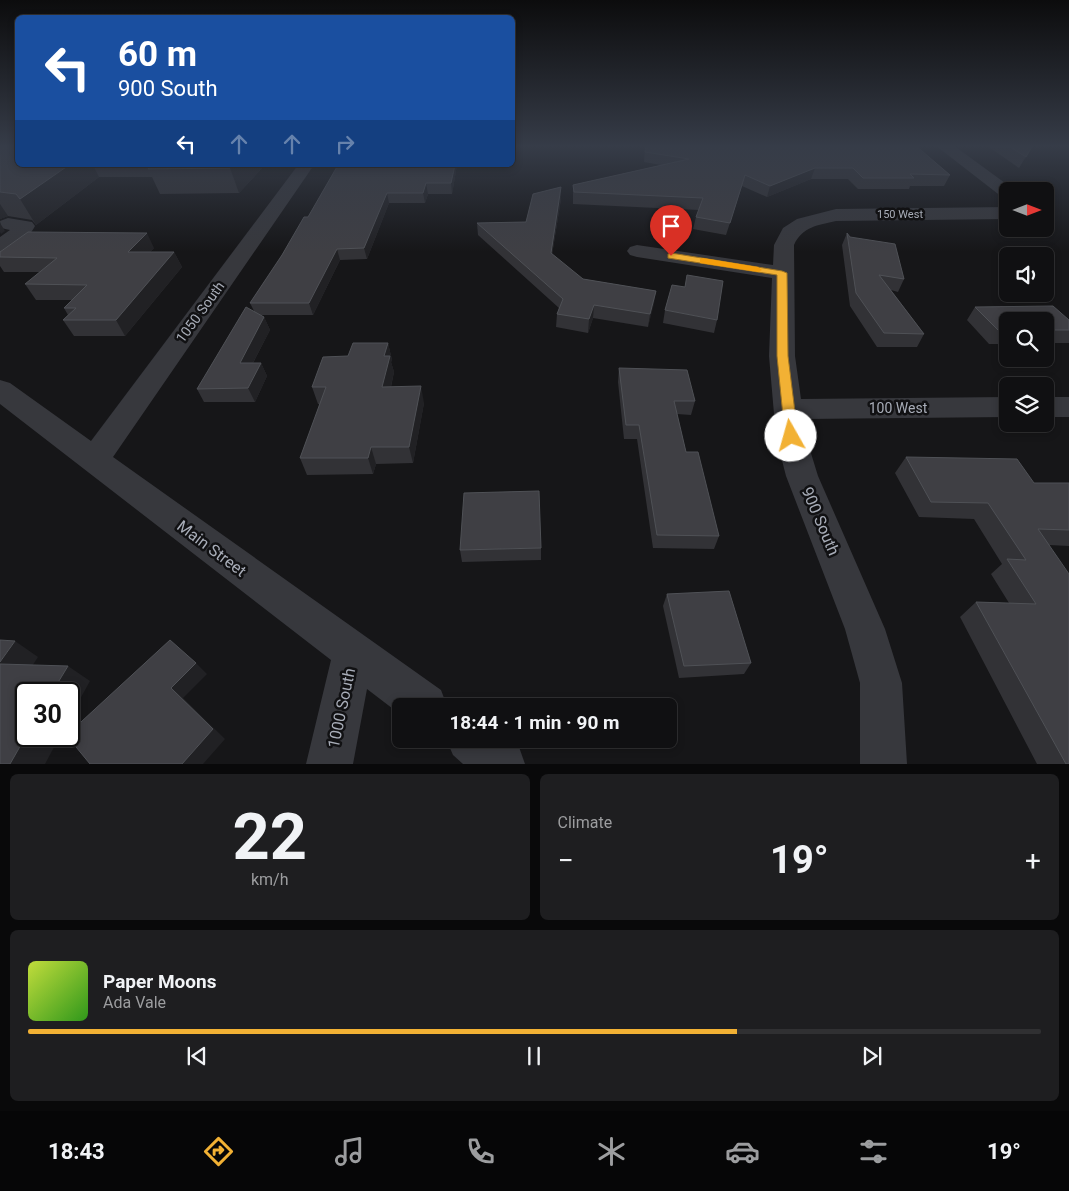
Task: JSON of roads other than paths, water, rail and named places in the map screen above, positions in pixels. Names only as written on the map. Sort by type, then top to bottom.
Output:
[{"type":"street","name":"1050 South","points":[[94,460],[295,181]]},
{"type":"street","name":"150 West","points":[[796,228],[814,219],[849,214],[999,213]]},
{"type":"street","points":[[0,247],[23,230],[25,226],[8,224]]},
{"type":"street","name":"900 South","points":[[796,228],[790,232],[784,245],[782,273],[782,356],[791,436],[802,476],[865,629],[881,683],[884,764]]},
{"type":"street","points":[[637,251],[782,273]]},
{"type":"street","name":"Main Street","points":[[0,390],[414,698]]},
{"type":"street","name":"100 West","points":[[788,409],[999,407]]},
{"type":"street","points":[[1054,407],[1069,407]]},
{"type":"street","name":"1000 South","points":[[329,764],[353,653]]},
{"type":"street","points":[[480,748],[502,764]]}]
